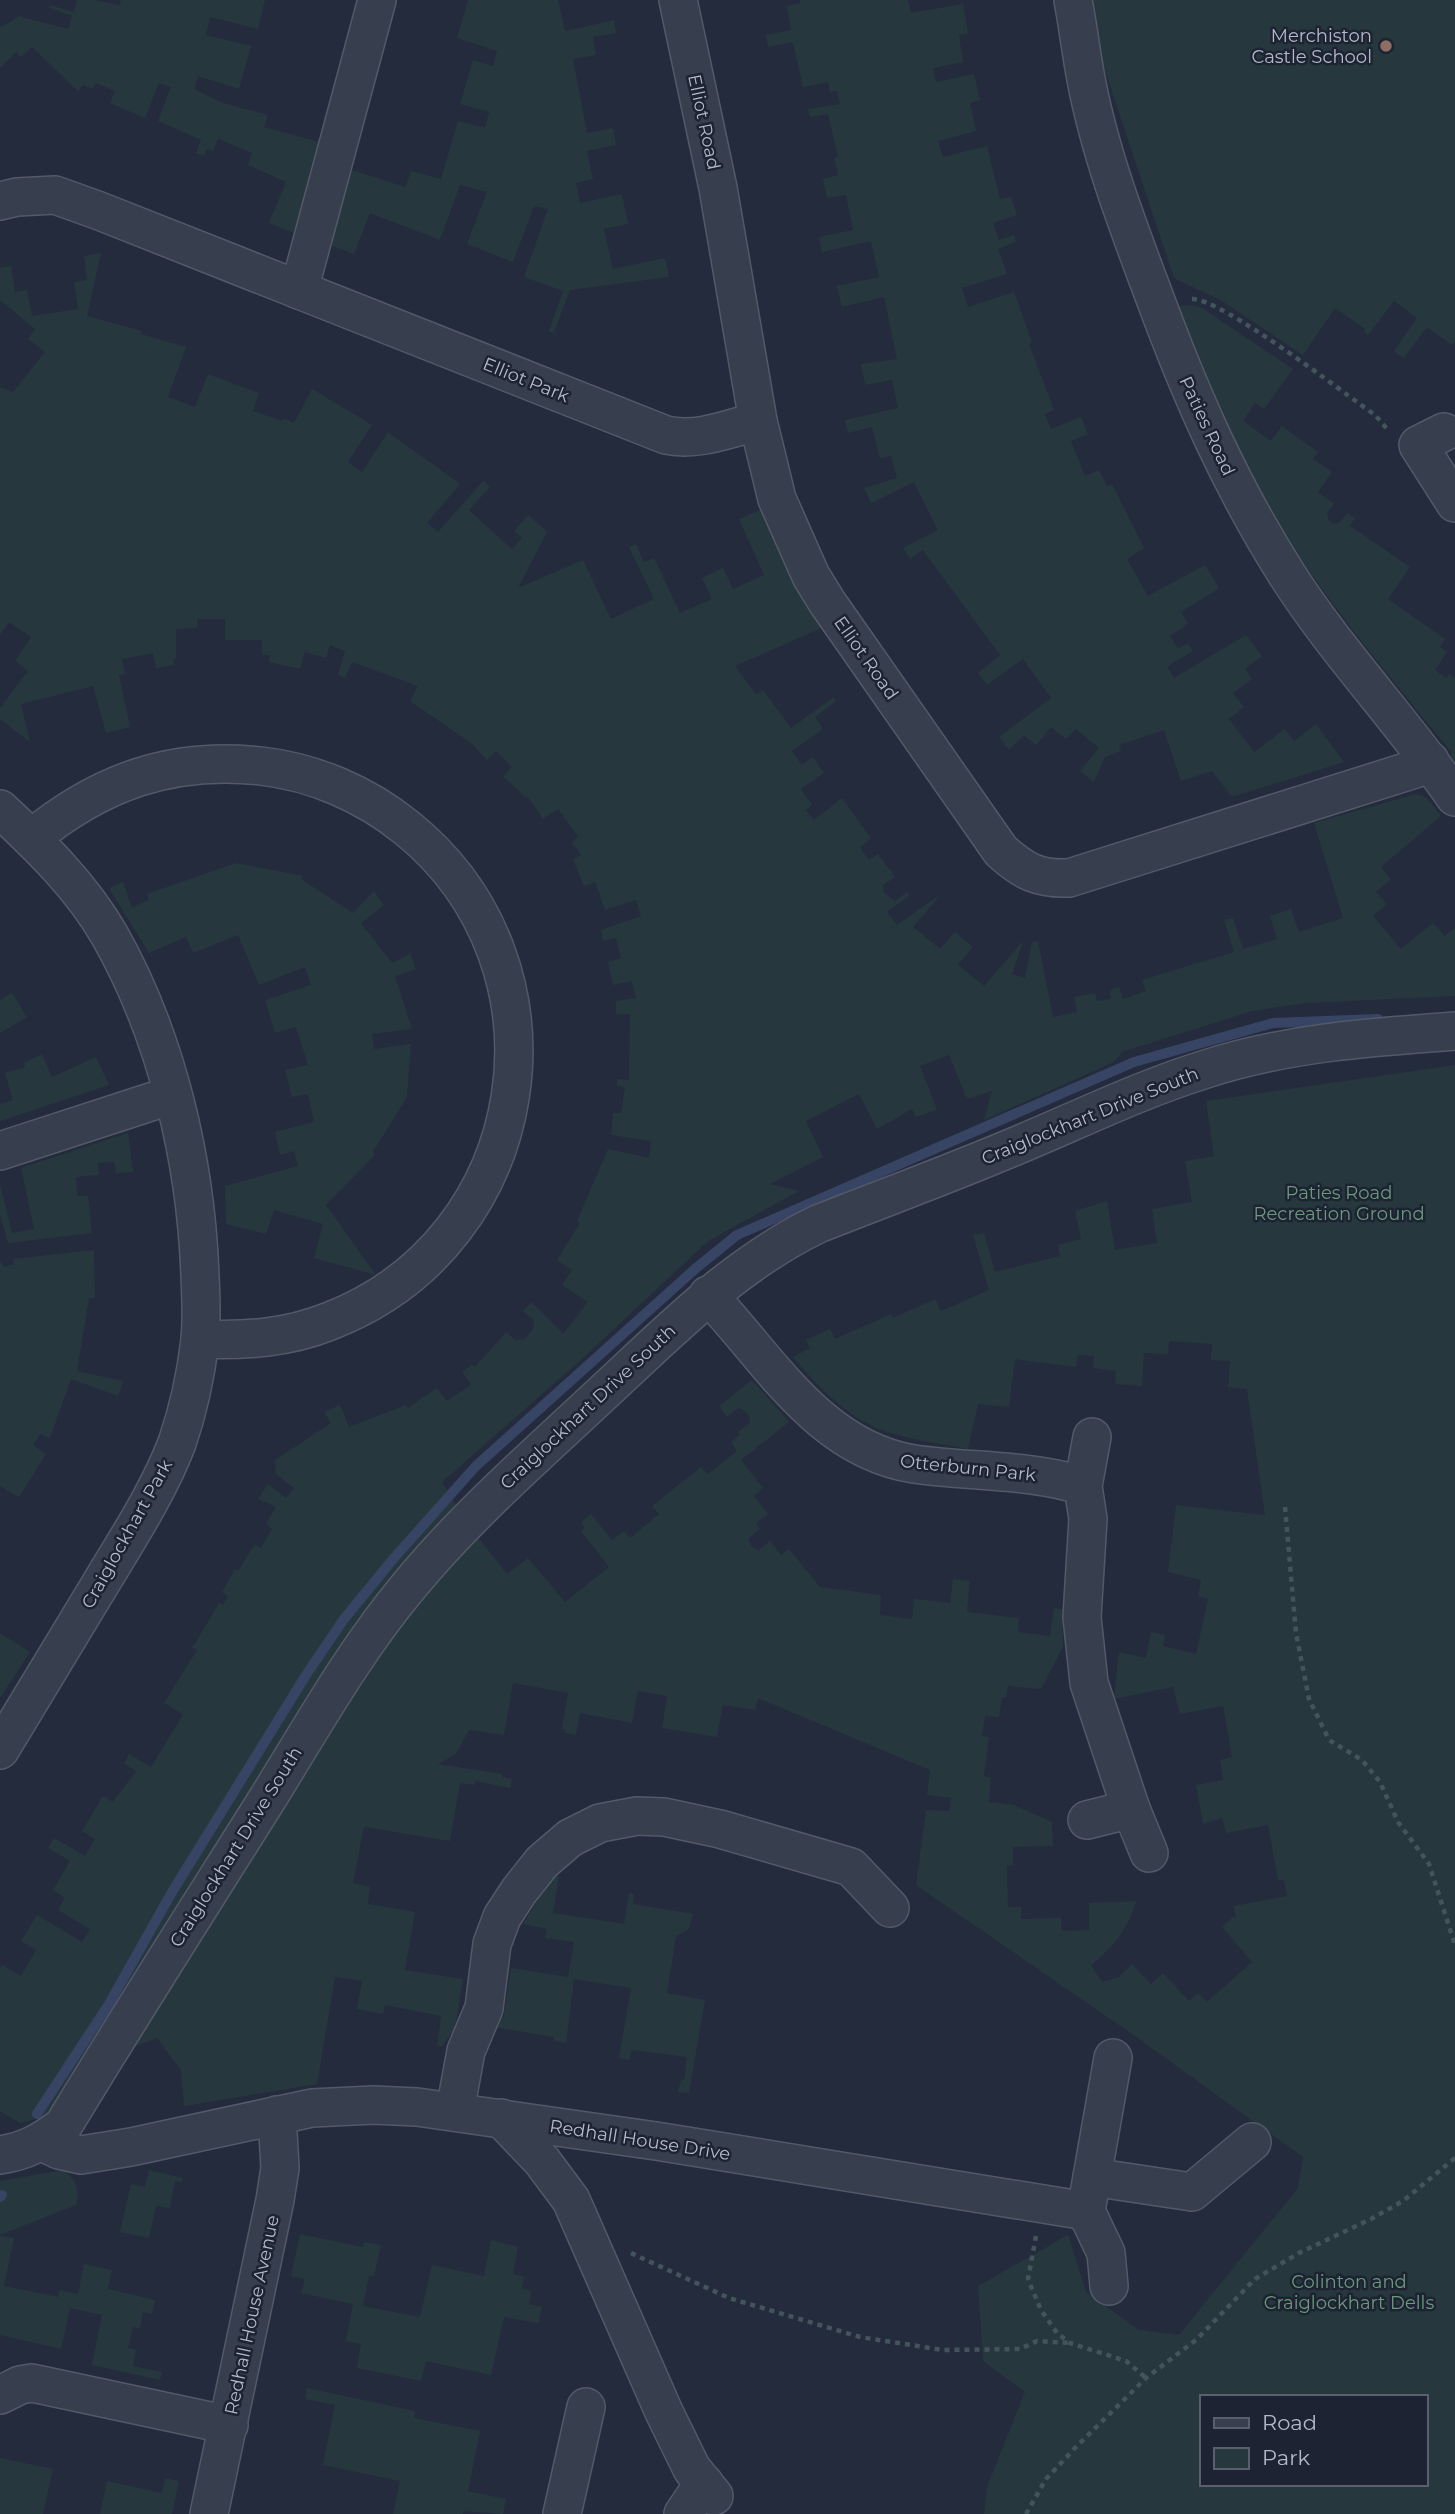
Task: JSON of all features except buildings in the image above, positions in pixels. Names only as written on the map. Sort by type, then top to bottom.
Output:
[{"type":"street","points":[[299,290],[377,0]]},
{"type":"street","name":"Elliot Road","points":[[678,0],[718,188],[758,422],[777,499],[811,576],[844,629],[1001,851],[1019,867],[1035,875],[1069,878],[1296,808],[1415,769],[1430,761]]},
{"type":"street","name":"Paties Road","points":[[1073,0],[1086,80],[1107,159],[1186,382],[1213,444],[1244,504],[1287,576],[1455,797]]},
{"type":"street","name":"Elliot Park","points":[[0,201],[17,197],[55,195],[666,435],[677,438],[695,437],[758,422]]},
{"type":"street","points":[[1419,438],[1455,503]]},
{"type":"street","points":[[32,838],[57,817],[94,795],[145,775],[177,767],[209,763],[242,764],[275,767],[307,775],[367,800],[420,838],[463,888],[480,916],[501,966],[512,1008],[515,1041],[510,1106],[491,1168],[458,1225],[437,1250],[404,1279],[359,1308],[329,1322],[265,1338],[200,1339]]},
{"type":"street","name":"Craiglockhart Park","points":[[0,809],[66,874],[91,906],[110,936],[148,1016],[172,1095],[184,1147],[199,1247],[200,1339],[186,1414],[163,1474],[116,1558],[0,1750]]},
{"type":"street","name":"Craiglockhart Drive South","points":[[0,2155],[21,2152],[42,2142],[63,2126],[162,1963],[366,1642],[407,1587],[451,1537],[708,1295],[769,1251],[818,1224],[995,1155],[1121,1100],[1205,1069],[1302,1047],[1377,1037],[1455,1031]]},
{"type":"street","points":[[0,1151],[172,1095]]},
{"type":"street","name":"Otterburn Park","points":[[708,1295],[803,1405],[840,1435],[864,1449],[911,1464],[962,1471],[1058,1478],[1083,1486]]},
{"type":"street","points":[[1092,1437],[1083,1486],[1088,1519],[1082,1617],[1089,1683],[1131,1810],[1149,1853]]},
{"type":"street","points":[[1087,1820],[1131,1810]]},
{"type":"street","points":[[455,2111],[466,2051],[484,2008],[492,1944],[502,1917],[542,1862],[570,1838],[600,1823],[637,1816],[664,1818],[720,1829],[851,1867],[890,1908]]},
{"type":"street","points":[[1109,2286],[1106,2253],[1089,2194],[1113,2058]]},
{"type":"street","name":"Redhall House Drive","points":[[42,2142],[59,2150],[81,2155],[131,2147],[312,2108],[373,2105],[455,2111],[1041,2204],[1089,2194],[1192,2192],[1252,2142]]},
{"type":"street","name":"Redhall House Avenue","points":[[209,2514],[259,2286],[280,2168],[276,2115]]},
{"type":"street","points":[[501,2118],[542,2161],[571,2200],[664,2412],[692,2469],[709,2489],[683,2514]]},
{"type":"street","points":[[0,2395],[20,2385],[32,2383],[229,2425]]},
{"type":"street","points":[[562,2514],[592,2456],[586,2407]]},
{"type":"path","points":[[1156,301],[1198,299],[1223,310],[1375,415],[1419,438]]},
{"type":"path","points":[[1285,1507],[1296,1633],[1309,1699],[1329,1740],[1362,1760],[1380,1782],[1398,1822],[1429,1864],[1455,1945]]},
{"type":"path","points":[[1026,2514],[1046,2479],[1146,2378],[1196,2340],[1255,2279],[1299,2253],[1404,2201],[1455,2158]]},
{"type":"path","points":[[1041,2204],[1028,2279],[1041,2310],[1058,2333],[1070,2343]]},
{"type":"path","points":[[589,2239],[623,2249],[729,2298],[860,2337],[943,2350],[1020,2349],[1037,2341],[1070,2343],[1126,2361],[1146,2378]]},
{"type":"green space","points":[[77,0],[119,5],[121,0],[265,0],[258,29],[210,17],[206,35],[251,46],[239,89],[198,76],[194,89],[223,103],[268,115],[264,127],[319,142],[294,233],[269,223],[286,182],[248,165],[252,153],[218,139],[213,151],[207,149],[204,156],[196,153],[201,140],[158,121],[171,87],[159,83],[145,118],[110,103],[115,91],[96,83],[93,89],[83,85],[78,91],[32,47],[21,57],[16,52],[0,68],[0,27],[18,16],[68,29],[72,16],[49,8],[50,5],[74,12]]},
{"type":"green space","points":[[468,0],[558,0],[565,31],[614,20],[616,33],[593,37],[596,55],[573,59],[587,133],[613,128],[616,145],[587,151],[593,179],[576,183],[580,203],[622,194],[628,224],[604,229],[613,269],[665,258],[669,277],[570,290],[554,333],[549,331],[563,291],[524,277],[548,209],[534,206],[513,262],[467,244],[487,192],[460,185],[440,240],[370,213],[354,254],[330,245],[352,170],[405,187],[411,171],[441,179],[458,121],[485,128],[489,112],[460,104],[473,60],[493,66],[497,51],[457,38]]},
{"type":"green space","points":[[800,0],[908,0],[911,13],[963,4],[968,33],[959,35],[963,62],[933,68],[936,82],[974,74],[980,100],[970,103],[976,131],[938,141],[943,157],[987,146],[1000,199],[1011,197],[1017,215],[993,223],[999,240],[1014,235],[1016,242],[998,249],[1007,274],[962,288],[968,307],[1014,292],[1032,342],[1029,344],[1054,410],[1045,414],[1051,429],[1081,417],[1088,434],[1071,441],[1085,476],[1099,470],[1107,486],[1112,484],[1144,548],[1127,559],[1148,596],[1205,565],[1219,588],[1181,612],[1188,624],[1170,636],[1178,649],[1188,643],[1193,651],[1167,667],[1174,678],[1246,635],[1262,656],[1245,669],[1252,679],[1233,693],[1244,707],[1229,719],[1254,752],[1285,729],[1294,741],[1316,724],[1344,762],[1232,797],[1212,771],[1181,781],[1164,730],[1119,745],[1121,751],[1105,757],[1094,782],[1080,771],[1099,748],[1076,729],[1066,739],[1051,727],[1036,745],[1024,735],[1009,750],[999,737],[1051,698],[1023,659],[987,685],[978,673],[1000,655],[923,550],[910,559],[903,548],[938,530],[914,482],[871,503],[864,488],[897,478],[891,456],[880,458],[872,427],[848,433],[845,420],[898,408],[892,380],[865,385],[861,364],[897,359],[884,297],[842,307],[837,286],[879,277],[871,241],[822,252],[819,237],[853,230],[846,195],[827,198],[823,179],[838,175],[834,158],[838,157],[828,114],[810,117],[808,109],[840,104],[837,91],[830,92],[828,82],[803,87],[793,42],[768,47],[766,35],[791,30],[787,6],[800,3]]},
{"type":"green space","points":[[1094,0],[1455,0],[1455,341],[1452,345],[1427,327],[1404,358],[1394,351],[1417,318],[1394,301],[1368,335],[1364,332],[1365,329],[1335,308],[1303,355],[1222,301],[1174,278],[1100,55]]},
{"type":"green space","points":[[101,253],[87,316],[142,331],[141,334],[186,347],[168,397],[195,407],[208,374],[259,393],[253,411],[294,423],[312,389],[372,425],[348,462],[362,472],[388,432],[460,484],[427,523],[438,532],[483,481],[490,487],[469,510],[512,549],[522,538],[514,531],[528,515],[547,532],[518,588],[583,560],[611,619],[654,599],[629,547],[636,544],[644,562],[654,558],[680,613],[712,599],[702,578],[723,568],[733,589],[764,575],[739,519],[765,508],[824,627],[735,666],[756,694],[763,690],[791,728],[834,697],[836,701],[815,717],[823,729],[792,751],[802,765],[813,757],[824,773],[801,789],[812,805],[806,810],[814,820],[842,798],[871,838],[860,848],[869,860],[878,854],[895,877],[883,885],[884,893],[895,901],[907,892],[909,896],[887,912],[897,925],[941,894],[913,927],[940,949],[955,932],[973,947],[958,965],[984,986],[1023,941],[1012,974],[1025,978],[1032,942],[1038,941],[1053,1017],[1077,1012],[1074,997],[1095,993],[1097,1001],[1111,999],[1110,990],[1119,987],[1123,999],[1146,991],[1142,980],[1234,952],[1224,920],[1233,918],[1243,949],[1277,939],[1270,916],[1291,909],[1299,932],[1343,918],[1314,823],[1416,794],[1427,798],[1441,816],[1381,867],[1391,879],[1376,892],[1387,904],[1373,916],[1401,949],[1433,923],[1445,936],[1455,928],[1455,996],[1306,1003],[1252,1011],[1122,1052],[1114,1062],[984,1120],[992,1091],[967,1099],[949,1055],[920,1066],[937,1110],[916,1117],[912,1109],[877,1129],[859,1094],[806,1121],[823,1157],[770,1184],[799,1191],[708,1241],[584,1357],[442,1482],[473,1531],[507,1574],[528,1558],[565,1602],[609,1567],[581,1531],[585,1528],[581,1522],[591,1514],[612,1540],[624,1531],[630,1538],[659,1514],[652,1506],[701,1467],[708,1474],[737,1451],[731,1442],[740,1435],[738,1432],[750,1423],[749,1417],[745,1411],[738,1408],[727,1417],[719,1406],[752,1380],[789,1422],[741,1460],[763,1488],[754,1496],[768,1514],[756,1523],[760,1529],[749,1538],[753,1547],[759,1550],[770,1541],[781,1555],[789,1549],[820,1587],[881,1595],[880,1615],[912,1619],[914,1599],[950,1603],[953,1579],[970,1581],[967,1612],[1019,1618],[1018,1632],[1050,1636],[1054,1608],[1062,1609],[1063,1647],[1041,1689],[1008,1686],[1006,1697],[1002,1697],[999,1717],[985,1716],[982,1736],[989,1737],[984,1776],[991,1778],[989,1802],[1014,1805],[1052,1822],[1053,1846],[1013,1847],[1013,1865],[1007,1866],[1008,1907],[1021,1907],[1021,1919],[1061,1918],[1062,1931],[1089,1930],[1089,1903],[1136,1901],[1119,1937],[1091,1965],[1102,1982],[1119,1977],[1132,1964],[1151,1984],[1163,1973],[1189,2001],[1198,1993],[1207,2002],[1252,1962],[1222,1927],[1233,1917],[1236,1918],[1234,1906],[1287,1896],[1284,1880],[1278,1880],[1268,1825],[1226,1833],[1222,1818],[1203,1824],[1196,1785],[1223,1780],[1220,1760],[1232,1757],[1223,1706],[1180,1714],[1173,1687],[1114,1699],[1119,1652],[1146,1658],[1151,1632],[1165,1635],[1163,1646],[1196,1654],[1208,1599],[1198,1596],[1201,1580],[1168,1572],[1176,1505],[1265,1515],[1247,1389],[1228,1387],[1230,1361],[1211,1360],[1212,1344],[1169,1341],[1168,1354],[1144,1353],[1142,1386],[1116,1384],[1115,1371],[1093,1368],[1094,1356],[1078,1355],[1076,1367],[1015,1359],[1009,1407],[978,1404],[968,1449],[903,1436],[864,1422],[826,1393],[793,1357],[810,1348],[806,1340],[830,1329],[835,1339],[891,1314],[893,1318],[935,1299],[941,1311],[989,1290],[973,1235],[984,1233],[995,1272],[1060,1256],[1058,1245],[1081,1239],[1075,1211],[1107,1201],[1115,1250],[1157,1243],[1152,1209],[1192,1202],[1185,1161],[1214,1156],[1206,1101],[1455,1065],[1455,2514],[984,2514],[987,2487],[1025,2392],[983,2361],[978,2286],[1068,2235],[1086,2292],[1139,2330],[1179,2335],[1298,2188],[1303,2157],[1132,2034],[916,1885],[926,1810],[950,1811],[951,1798],[927,1795],[930,1770],[758,1698],[755,1710],[723,1705],[717,1737],[662,1728],[667,1696],[638,1691],[632,1723],[580,1713],[576,1735],[565,1733],[565,1729],[562,1729],[568,1693],[513,1683],[504,1735],[469,1730],[456,1754],[438,1764],[502,1774],[502,1777],[512,1779],[510,1788],[475,1781],[474,1785],[460,1783],[450,1841],[364,1827],[353,1883],[370,1887],[368,1904],[415,1912],[405,1970],[463,1979],[455,2028],[442,2046],[437,2046],[441,2016],[385,2005],[383,2014],[357,2009],[362,1981],[335,1977],[317,2084],[184,2106],[181,2070],[157,2038],[96,2061],[53,2115],[20,2123],[0,2111],[0,1968],[2,1965],[21,1976],[36,1950],[21,1941],[37,1915],[82,1942],[90,1929],[58,1910],[65,1898],[53,1890],[70,1861],[48,1848],[54,1838],[85,1856],[95,1839],[82,1831],[103,1796],[113,1802],[136,1771],[124,1763],[129,1754],[151,1767],[181,1718],[183,1714],[164,1703],[197,1650],[192,1647],[219,1603],[223,1605],[228,1597],[222,1592],[235,1569],[238,1571],[254,1545],[261,1548],[272,1529],[266,1524],[276,1507],[258,1499],[268,1484],[286,1498],[294,1488],[276,1474],[275,1460],[331,1423],[324,1412],[340,1405],[349,1427],[406,1405],[408,1408],[437,1388],[446,1401],[471,1385],[462,1372],[472,1365],[475,1367],[506,1332],[515,1340],[525,1339],[534,1327],[533,1319],[523,1311],[531,1302],[563,1334],[588,1302],[562,1285],[572,1270],[557,1260],[580,1223],[577,1221],[608,1149],[649,1158],[651,1141],[611,1135],[613,1113],[621,1113],[625,1087],[617,1086],[617,1079],[629,1080],[630,1014],[616,1014],[616,1001],[636,998],[632,981],[613,985],[608,962],[621,958],[616,938],[603,941],[601,930],[641,916],[636,900],[605,910],[595,882],[584,886],[573,860],[581,855],[572,842],[578,837],[558,809],[543,819],[528,797],[503,776],[512,767],[496,751],[487,760],[471,743],[410,701],[418,686],[352,662],[345,678],[338,675],[345,651],[330,645],[326,658],[305,652],[300,669],[269,662],[270,655],[262,655],[262,640],[225,640],[225,619],[197,619],[197,628],[176,629],[174,665],[156,668],[153,653],[122,659],[125,674],[119,675],[130,727],[106,733],[93,686],[21,704],[30,742],[0,719],[0,708],[28,671],[15,661],[31,637],[9,622],[0,635],[0,387],[13,392],[45,352],[28,339],[35,329],[0,300],[0,268],[11,266],[15,292],[27,290],[32,316],[78,309],[74,282],[87,280],[84,256]]},
{"type":"green space","points":[[1192,305],[1202,308],[1293,369],[1264,409],[1255,403],[1243,421],[1271,441],[1282,426],[1318,452],[1313,459],[1332,472],[1318,492],[1334,504],[1327,513],[1329,521],[1334,524],[1340,522],[1347,513],[1355,518],[1350,526],[1410,567],[1388,599],[1445,639],[1440,647],[1447,652],[1435,670],[1446,678],[1449,674],[1455,678],[1455,770],[1447,758],[1452,753],[1336,607],[1273,515],[1221,412],[1178,306]]},
{"type":"green space","points":[[236,863],[303,876],[301,879],[353,913],[374,891],[384,905],[361,923],[392,963],[410,954],[416,969],[395,976],[412,1029],[372,1034],[374,1049],[411,1044],[407,1097],[373,1152],[375,1155],[326,1205],[376,1275],[314,1258],[323,1224],[274,1210],[266,1234],[226,1224],[225,1186],[298,1166],[294,1151],[280,1155],[275,1132],[314,1122],[308,1094],[292,1097],[285,1070],[308,1065],[296,1027],[275,1033],[265,1000],[311,985],[305,967],[259,985],[238,935],[193,953],[186,937],[149,953],[109,888],[123,882],[132,907],[149,900],[147,894]]},
{"type":"green space","points":[[12,993],[27,1017],[0,1033],[0,1000]]},
{"type":"green space","points":[[42,1054],[52,1077],[96,1057],[109,1085],[0,1121],[0,1104],[13,1100],[5,1073],[25,1067],[24,1063]]},
{"type":"green space","points":[[128,1133],[133,1172],[116,1173],[114,1162],[98,1163],[99,1175],[76,1177],[77,1196],[88,1196],[92,1233],[8,1243],[0,1214],[0,1184],[12,1233],[34,1229],[21,1168]]},
{"type":"green space","points":[[94,1250],[95,1298],[89,1298],[77,1371],[123,1381],[118,1396],[71,1379],[50,1438],[40,1434],[33,1445],[46,1454],[19,1497],[0,1486],[0,1261],[4,1267],[14,1264],[13,1259]]},
{"type":"green space","points":[[0,1633],[30,1652],[0,1698]]},
{"type":"green space","points":[[555,1875],[559,1876],[553,1913],[624,1924],[629,1893],[634,1894],[633,1904],[693,1914],[689,1929],[676,1936],[667,1993],[705,2000],[689,2093],[678,2092],[681,2080],[684,2080],[687,2057],[632,2050],[629,2060],[619,2058],[631,1988],[574,1979],[566,2043],[554,2041],[554,2037],[494,2027],[504,2015],[511,1968],[568,1977],[574,1942],[545,1938],[547,1929],[523,1924]]},
{"type":"green space","points":[[63,2170],[76,2185],[76,2205],[0,2235],[0,2181]]},
{"type":"green space","points":[[149,2170],[183,2178],[182,2182],[175,2181],[170,2208],[156,2206],[149,2238],[120,2232],[131,2184],[145,2187]]},
{"type":"green space","points":[[300,2234],[363,2247],[364,2242],[381,2245],[374,2276],[369,2276],[363,2306],[420,2317],[432,2265],[484,2276],[491,2240],[518,2247],[513,2274],[524,2277],[522,2288],[531,2291],[529,2304],[542,2307],[538,2323],[504,2317],[491,2375],[426,2361],[421,2381],[357,2368],[361,2344],[346,2341],[353,2304],[301,2293],[305,2279],[291,2276]]},
{"type":"green space","points":[[0,2236],[14,2238],[4,2286],[58,2297],[60,2290],[78,2294],[84,2264],[112,2270],[108,2289],[155,2300],[152,2314],[143,2312],[140,2328],[133,2327],[128,2348],[136,2350],[133,2366],[162,2372],[160,2380],[92,2365],[102,2315],[70,2308],[61,2349],[0,2335]]},
{"type":"green space","points":[[307,2388],[415,2411],[414,2418],[480,2431],[468,2491],[506,2499],[503,2514],[464,2511],[463,2514],[393,2514],[400,2481],[323,2465],[335,2405],[305,2399]]},
{"type":"green space","points":[[0,2458],[53,2469],[43,2514],[0,2514]]},
{"type":"green space","points":[[165,2478],[179,2481],[172,2514],[100,2514],[107,2481],[162,2493]]},
{"type":"waterway","points":[[37,2114],[109,2004],[172,1892],[306,1675],[344,1619],[476,1466],[695,1269],[737,1235],[1134,1062],[1273,1023],[1378,1019]]},
{"type":"place","name":"Merchiston Castle School","points":[[1386,46]]},
{"type":"park label","name":"Paties Road Recreation Ground","points":[[1339,1203]]},
{"type":"park label","name":"Colinton and Craiglockhart Dells","points":[[1349,2292]]}]
